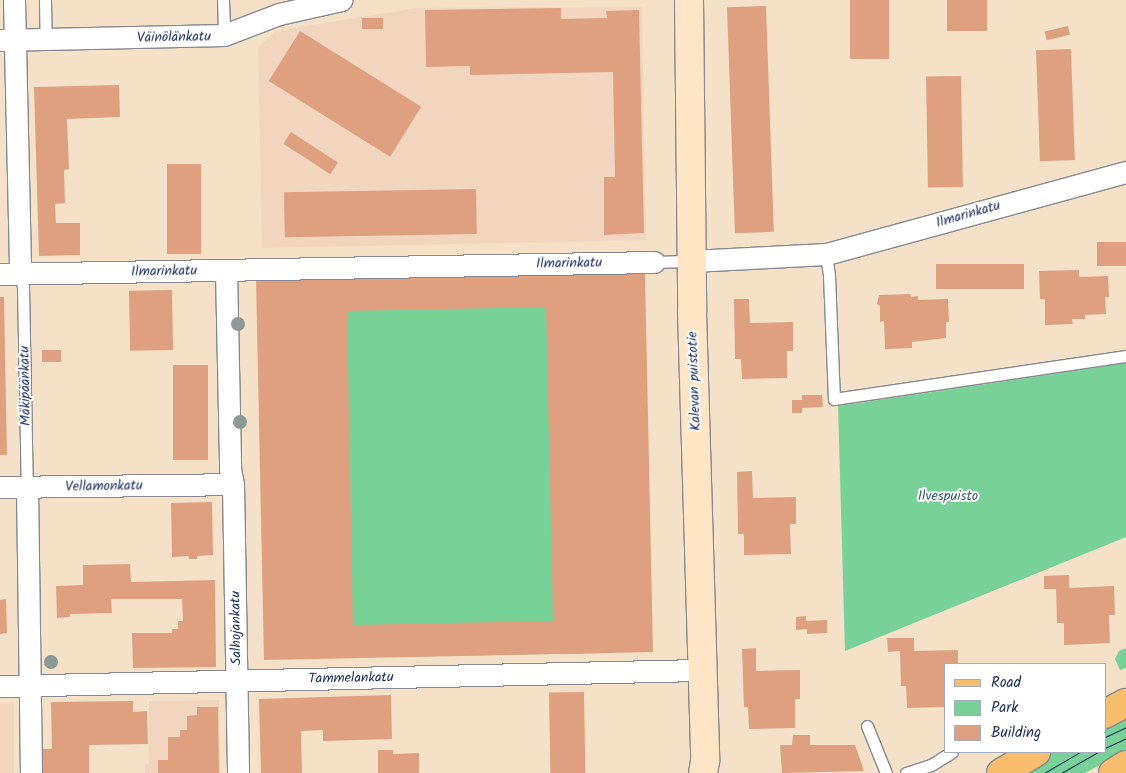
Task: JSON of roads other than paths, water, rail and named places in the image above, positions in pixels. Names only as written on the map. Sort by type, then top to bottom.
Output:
[{"type":"main road","name":"Kalevan puistotie","points":[[689,0],[692,261],[701,670],[706,769]]},
{"type":"main road","points":[[1106,713],[1126,703]]},
{"type":"main road","points":[[1002,773],[1034,753]]},
{"type":"main road","points":[[1113,773],[1126,765]]},
{"type":"street","name":"Mäkipäänkatu","points":[[10,274],[8,40],[14,0]]},
{"type":"street","name":"Väinölänkatu","points":[[8,40],[224,35],[279,14],[342,0]]},
{"type":"street","name":"Ilmarinkatu","points":[[692,261],[826,254],[1126,172]]},
{"type":"street","name":"Ilmarinkatu","points":[[10,274],[654,262]]},
{"type":"street","name":"Salhojankatu","points":[[215,270],[230,469],[233,484],[238,773]]},
{"type":"street","name":"Vellamonkatu","points":[[0,487],[233,484]]},
{"type":"street","name":"Mäkipäänkatu","points":[[28,487],[31,773]]},
{"type":"street","name":"Tammelankatu","points":[[0,686],[701,670]]},
{"type":"lane","points":[[45,0],[46,40]]},
{"type":"lane","points":[[223,0],[224,35]]},
{"type":"lane","points":[[826,254],[829,275],[834,399],[1126,356]]},
{"type":"lane","name":"Ilmarinkatu","points":[[654,262],[692,261]]},
{"type":"lane","name":"Mäkipäänkatu","points":[[10,274],[23,287],[28,487]]},
{"type":"lane","points":[[867,726],[886,773]]},
{"type":"lane","points":[[906,773],[931,765],[950,753]]},
{"type":"tram line","points":[[1106,737],[1126,727]]},
{"type":"tram line","points":[[1106,748],[1126,738]]},
{"type":"tram line","points":[[1044,773],[1078,753]]},
{"type":"tram line","points":[[1061,773],[1096,753]]},
{"type":"park label","name":"Ilvespuisto","points":[[948,496]]}]
